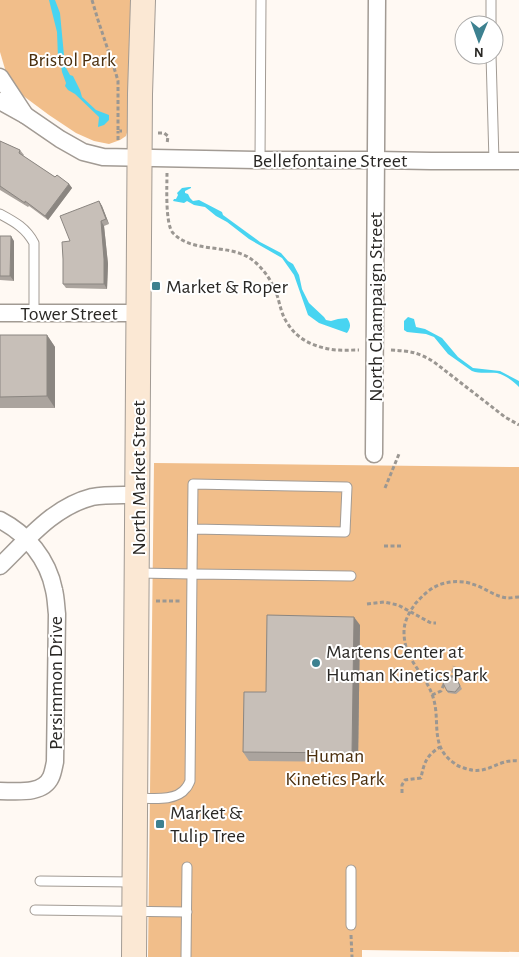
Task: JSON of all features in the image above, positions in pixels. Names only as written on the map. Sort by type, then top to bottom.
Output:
[{"type":"main road","name":"North Market Street","points":[[134,957],[140,94],[143,0]]},
{"type":"street","name":"North Champaign Street","points":[[374,454],[377,0]]},
{"type":"street","points":[[0,77],[25,115]]},
{"type":"street","name":"Bellefontaine Street","points":[[0,102],[25,115],[83,152],[103,157],[519,161]]},
{"type":"street","name":"Tower Street","points":[[0,313],[139,314]]},
{"type":"street","points":[[0,566],[58,512],[75,503],[92,497],[138,495]]},
{"type":"street","name":"Persimmon Drive","points":[[0,520],[13,527],[27,539],[39,554],[49,573],[57,614],[55,762],[52,777],[47,784],[39,789],[0,791]]},
{"type":"lane","points":[[260,160],[262,0]]},
{"type":"lane","points":[[491,0],[491,15]]},
{"type":"lane","points":[[492,65],[494,161]]},
{"type":"lane","points":[[0,214],[21,226],[29,233],[34,243],[34,313]]},
{"type":"lane","points":[[136,798],[169,798],[179,795],[186,789],[190,781],[193,484],[347,487],[345,532],[193,529]]},
{"type":"lane","points":[[138,573],[351,576]]},
{"type":"lane","points":[[186,957],[187,867]]},
{"type":"lane","points":[[351,870],[351,925]]},
{"type":"lane","points":[[40,881],[135,882]]},
{"type":"lane","points":[[35,910],[187,912]]},
{"type":"path","points":[[92,0],[118,81],[118,140]]},
{"type":"path","points":[[118,131],[127,131]]},
{"type":"path","points":[[157,132],[168,136],[167,150]]},
{"type":"path","points":[[167,174],[167,215],[172,233],[198,246],[229,250],[248,257],[259,266],[271,281],[288,324],[299,337],[311,344],[330,349],[364,350]]},
{"type":"path","points":[[387,350],[422,354],[505,417],[519,425]]},
{"type":"path","points":[[385,488],[398,454]]},
{"type":"path","points":[[384,546],[403,546]]},
{"type":"path","points":[[519,597],[508,598],[473,584],[460,582],[446,583],[429,590],[410,611],[404,624],[404,641],[408,655],[429,686],[434,700],[437,734],[440,747],[446,757],[455,764],[473,771],[481,771],[505,762],[519,761]]},
{"type":"path","points":[[156,601],[192,601]]},
{"type":"path","points":[[367,604],[384,602],[398,605],[431,623],[436,622]]},
{"type":"path","points":[[432,695],[441,691],[444,683],[452,677],[454,666]]},
{"type":"path","points":[[402,793],[402,785],[405,780],[421,778],[428,757],[440,747]]},
{"type":"path","points":[[351,925],[352,957]]},
{"type":"green space","name":"Bristol Park","points":[[0,0],[131,0],[130,122],[126,136],[109,144],[94,141],[76,133],[10,86],[0,52]]},
{"type":"green space","name":"Human Kinetics Park","points":[[154,463],[519,467],[519,952],[362,950],[362,957],[148,957]]},
{"type":"water","points":[[49,0],[55,0],[60,13],[65,66],[70,75],[73,76],[82,97],[96,110],[109,115],[109,120],[104,125],[98,127],[99,117],[65,86],[66,83],[58,58],[57,32]]},
{"type":"water","points":[[191,187],[185,193],[193,201],[199,200],[222,212],[223,215],[260,242],[281,253],[293,264],[309,303],[326,320],[347,318],[350,326],[347,333],[319,323],[308,315],[294,275],[282,258],[249,239],[205,207],[194,205],[187,201],[184,203],[173,201],[182,188]]},
{"type":"water","points":[[408,317],[414,319],[416,327],[425,329],[442,338],[458,357],[473,368],[500,371],[519,381],[519,387],[509,378],[500,374],[472,371],[448,354],[434,337],[407,332],[404,330],[404,321]]},
{"type":"building","points":[[0,141],[20,150],[19,153],[69,184],[45,216],[0,186]]},
{"type":"building","points":[[99,201],[106,219],[101,221],[104,284],[63,284],[62,242],[70,241],[60,216]]},
{"type":"building","points":[[0,236],[11,236],[10,276],[0,276]]},
{"type":"building","points":[[0,335],[47,335],[47,396],[0,397]]},
{"type":"building","name":"Martens Center at Human Kinetics Park","points":[[267,615],[354,617],[352,753],[243,752],[244,692],[266,692]]},
{"type":"building","points":[[448,677],[456,677],[460,686],[455,692],[447,691],[443,683]]},
{"type":"place","name":"Market & Roper","points":[[156,286]]},
{"type":"place","name":"Martens Center at Human Kinetics Park","points":[[316,663]]},
{"type":"place","name":"Market & Tulip Tree","points":[[160,824]]}]
